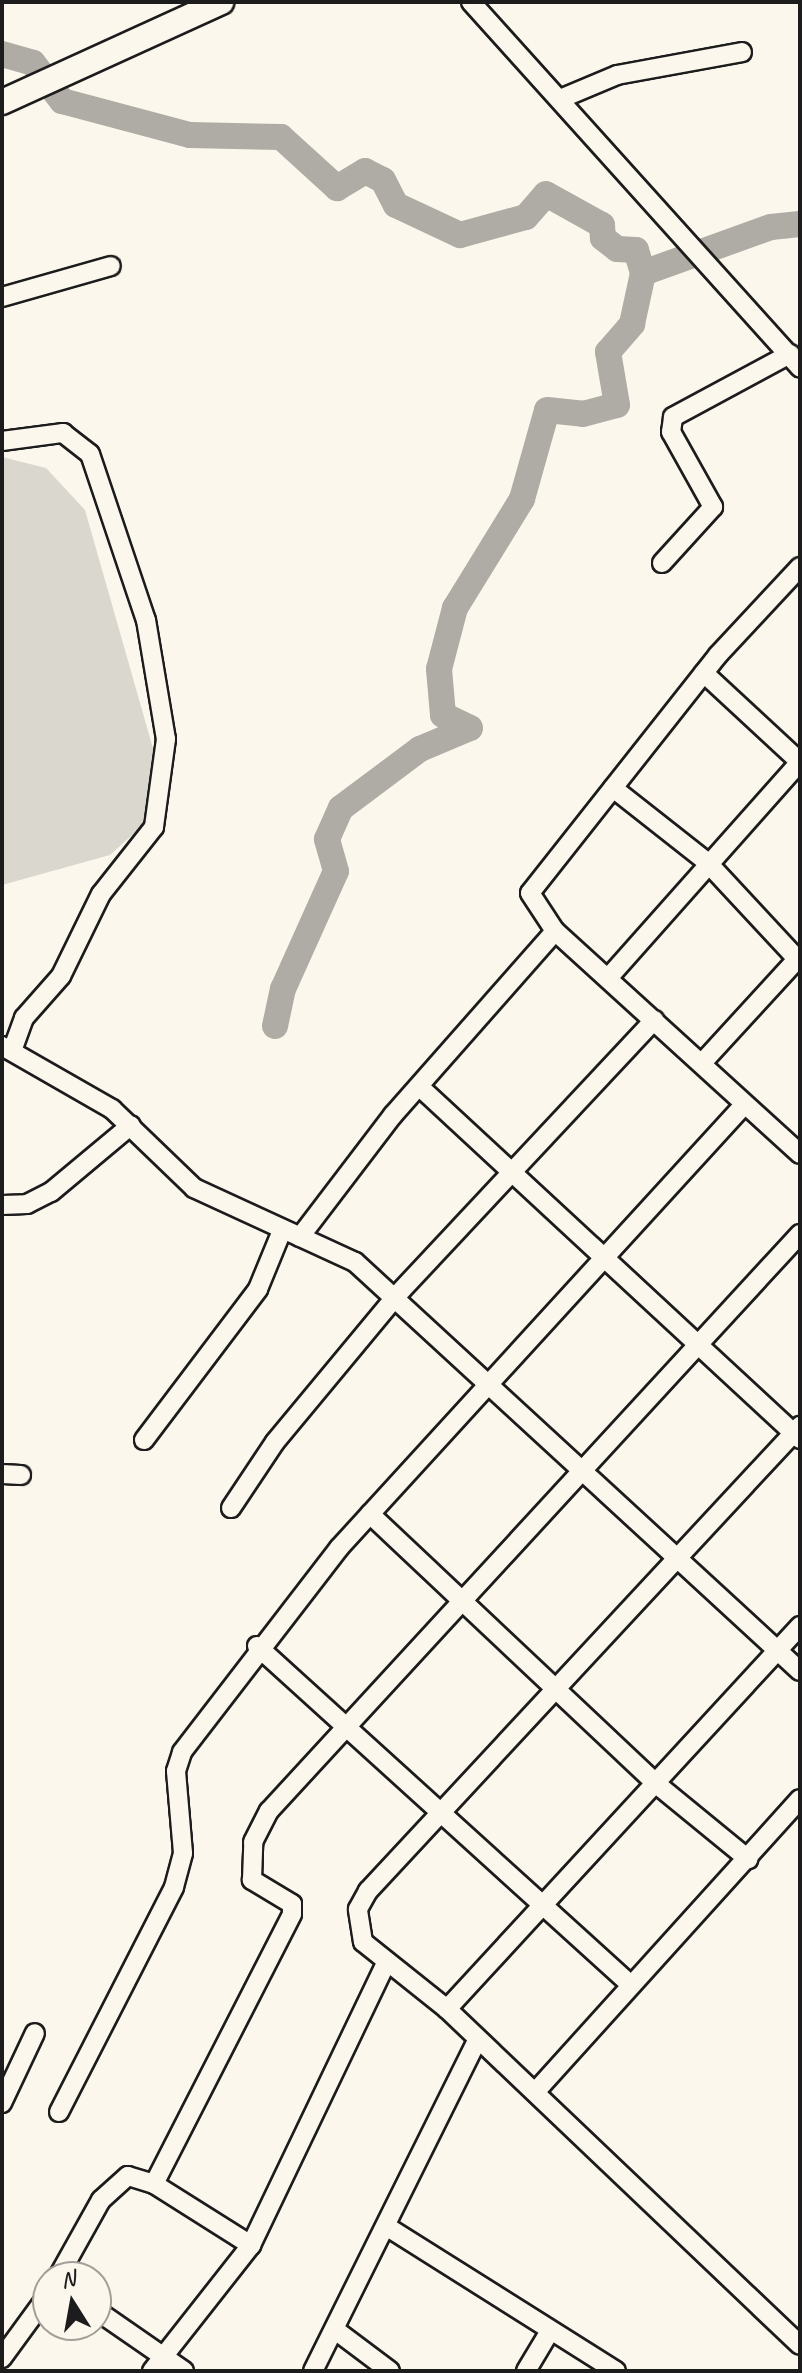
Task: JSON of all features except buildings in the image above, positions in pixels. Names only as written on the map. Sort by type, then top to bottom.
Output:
[{"type":"street","points":[[2,102],[221,2]]},
{"type":"street","points":[[471,2],[560,99],[702,266],[795,361],[673,417],[671,432],[713,507],[662,563]]},
{"type":"street","points":[[560,99],[617,75],[742,52]]},
{"type":"street","points":[[2,297],[111,266]]},
{"type":"street","points":[[2,441],[63,433],[90,454],[146,620],[166,739],[154,827],[101,894],[61,976],[24,1018],[7,1048],[131,1125],[194,1188],[291,1235],[331,1246],[396,1296],[487,1387],[675,1561],[800,1671]]},
{"type":"street","points":[[798,1146],[744,1105],[609,977],[555,931],[530,893],[704,673],[800,567]]},
{"type":"street","points":[[609,977],[707,862],[800,762],[704,673]]},
{"type":"street","points":[[613,788],[707,862],[799,959],[702,1063]]},
{"type":"street","points":[[144,1440],[258,1289],[291,1235],[393,1115],[422,1089],[555,931]]},
{"type":"street","points":[[231,1508],[275,1442],[396,1296],[508,1170],[654,1020]]},
{"type":"street","points":[[422,1089],[798,1432],[555,1691],[358,1909],[363,1942],[447,2009],[477,2041],[537,2090],[800,2345]]},
{"type":"street","points":[[59,2112],[174,1887],[183,1853],[176,1771],[182,1752],[257,1646],[370,1514],[744,1105]]},
{"type":"street","points":[[2,1205],[27,1204],[51,1192],[131,1125]]},
{"type":"street","points":[[154,2184],[292,1914],[292,1904],[252,1880],[253,1842],[289,1784],[583,1474],[800,1234]]},
{"type":"street","points":[[2,1474],[21,1475]]},
{"type":"street","points":[[370,1514],[465,1600],[555,1691],[654,1782],[748,1859]]},
{"type":"street","points":[[447,2009],[538,1903],[800,1626]]},
{"type":"street","points":[[257,1646],[627,1982]]},
{"type":"street","points":[[537,2090],[627,1982],[748,1859],[800,1799]]},
{"type":"street","points":[[158,2364],[251,2245],[386,1963]]},
{"type":"street","points":[[2,2103],[35,2033]]},
{"type":"street","points":[[313,2371],[338,2332],[477,2041]]},
{"type":"street","points":[[67,2261],[113,2184],[128,2176],[154,2184],[251,2245]]},
{"type":"street","points":[[389,2228],[616,2371]]},
{"type":"street","points":[[2,2358],[32,2317]]},
{"type":"street","points":[[112,2324],[158,2364],[184,2371]]},
{"type":"street","points":[[526,2371],[550,2331]]},
{"type":"street","points":[[338,2332],[390,2371]]},
{"type":"shaded area","points":[[2,457],[46,468],[85,510],[158,766],[142,826],[110,855],[2,885]]},
{"type":"waterway","points":[[2,54],[33,63],[62,101],[190,135],[281,137],[337,188],[365,171],[383,180],[396,205],[460,235],[526,217],[546,194],[602,225],[603,238],[617,249],[636,250],[643,273]]},
{"type":"waterway","points":[[275,1026],[283,989],[336,871],[327,839],[341,808],[420,749],[470,728],[443,715],[439,669],[455,608],[522,499],[547,410],[583,414],[617,405],[608,352],[632,324],[643,273],[771,227],[800,224]]}]
